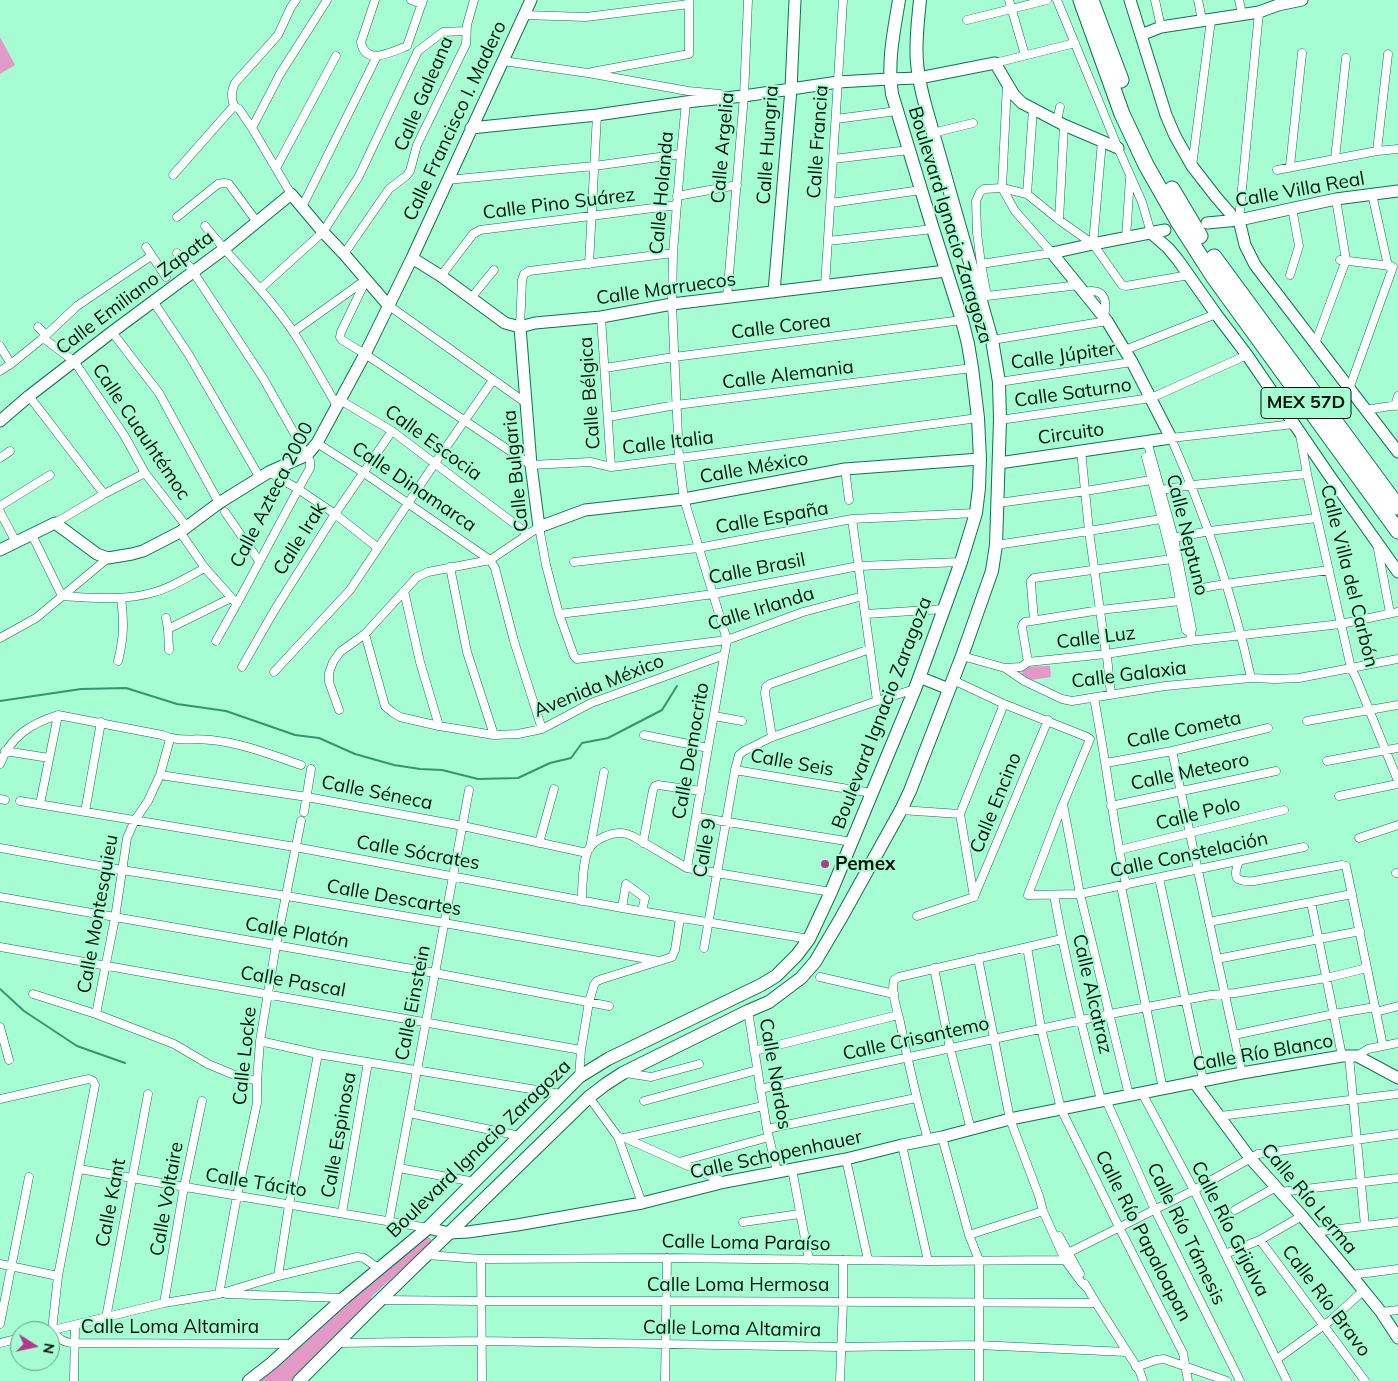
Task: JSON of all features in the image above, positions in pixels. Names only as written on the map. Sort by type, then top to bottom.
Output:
[{"type":"highway","name":"MEX 57D","points":[[1081,0],[1122,114],[1146,165],[1179,223],[1213,276],[1398,531]]},
{"type":"highway","name":"MEX 57D","points":[[1091,0],[1131,109],[1155,159],[1190,221],[1221,269],[1398,507]]},
{"type":"main road","name":"Boulevard Ignacio Zaragoza","points":[[249,1381],[428,1228],[579,1078],[608,1059],[762,985],[787,966],[809,939],[831,892],[917,683],[961,562],[976,513],[980,488],[978,418],[972,368],[962,320],[897,111],[890,79],[893,36],[899,0]]},
{"type":"main road","name":"Boulevard Ignacio Zaragoza","points":[[299,1381],[589,1097],[623,1073],[769,1002],[801,978],[815,962],[910,791],[962,656],[992,571],[996,545],[1000,420],[999,382],[984,298],[933,133],[919,78],[917,41],[920,0]]},
{"type":"street","points":[[296,0],[278,35],[235,84],[231,92],[231,98],[235,106],[252,128],[291,194],[388,305],[526,403]]},
{"type":"street","points":[[252,128],[280,74],[327,0]]},
{"type":"street","points":[[375,0],[361,42],[362,49],[366,53],[377,56],[386,55],[407,46],[418,51]]},
{"type":"street","points":[[407,46],[422,2],[412,0]]},
{"type":"street","name":"Calle Galeana","points":[[344,254],[389,189],[410,171],[417,145],[466,44],[466,25],[474,0]]},
{"type":"street","name":"Calle Francisco I. Madero","points":[[412,258],[531,0]]},
{"type":"street","name":"Calle Argelia","points":[[727,298],[737,185],[748,0]]},
{"type":"street","name":"Calle Hungria","points":[[774,292],[791,89],[794,0]]},
{"type":"street","name":"Calle Francia","points":[[825,286],[843,0]]},
{"type":"street","points":[[1009,0],[1026,55]]},
{"type":"street","points":[[967,20],[1047,0]]},
{"type":"street","points":[[1057,0],[1142,202],[1151,233],[1168,248],[1189,275],[1398,572]]},
{"type":"street","points":[[1130,0],[1166,114],[1175,136],[1192,166],[1237,220]]},
{"type":"street","points":[[1155,0],[1161,27]]},
{"type":"street","points":[[1192,166],[1206,20],[1198,0]]},
{"type":"street","points":[[1239,0],[1242,14]]},
{"type":"street","points":[[1141,35],[1161,27],[1259,12],[1277,3],[1302,0]]},
{"type":"street","points":[[524,15],[605,16],[689,2],[689,54],[588,73]]},
{"type":"street","points":[[1259,12],[1237,220],[1245,245],[1255,265],[1398,452]]},
{"type":"street","points":[[260,289],[323,232],[358,176],[418,51],[443,32],[466,31]]},
{"type":"street","points":[[471,128],[597,115],[687,97],[742,96],[838,82],[919,78],[996,63],[1075,43]]},
{"type":"street","points":[[1290,166],[1302,53]]},
{"type":"street","points":[[1377,151],[1388,54]]},
{"type":"street","points":[[276,168],[336,56]]},
{"type":"street","points":[[302,207],[377,56]]},
{"type":"street","points":[[1335,158],[1346,58]]},
{"type":"street","points":[[503,61],[588,73],[687,97]]},
{"type":"street","points":[[996,63],[1014,95],[1022,103],[1061,123],[1118,148]]},
{"type":"street","points":[[1007,82],[1002,188],[1015,211],[1106,318],[1151,398],[1192,485],[1209,530],[1242,635],[1250,678]]},
{"type":"street","name":"Calle Holanda","points":[[687,97],[673,253],[672,304],[679,458],[684,498],[726,640]]},
{"type":"street","points":[[173,176],[235,106]]},
{"type":"street","points":[[1059,220],[1060,107]]},
{"type":"street","points":[[1027,194],[1033,109]]},
{"type":"street","points":[[836,119],[897,111]]},
{"type":"street","points":[[597,115],[589,264],[673,253]]},
{"type":"street","points":[[933,133],[973,123]]},
{"type":"street","points":[[1093,244],[1102,141]]},
{"type":"street","points":[[1277,170],[1335,158],[1398,149]]},
{"type":"street","points":[[834,160],[909,150]]},
{"type":"street","points":[[447,180],[594,166],[681,154]]},
{"type":"street","points":[[1126,238],[1130,176]]},
{"type":"street","points":[[177,217],[218,184],[224,183],[229,184],[257,222]]},
{"type":"street","points":[[677,196],[737,185]]},
{"type":"street","points":[[1081,289],[984,298],[977,233],[976,201],[980,192],[1002,188],[1027,194],[1093,244],[1122,286],[1189,275]]},
{"type":"street","points":[[831,203],[921,190]]},
{"type":"street","name":"Calle Villa Real","points":[[1207,223],[1237,220],[1336,199],[1398,191]]},
{"type":"street","name":"Calle Emiliano Zapata","points":[[0,421],[74,361],[175,286],[192,270],[224,249],[291,194]]},
{"type":"street","points":[[1349,388],[1393,267],[1372,194]]},
{"type":"street","points":[[1315,344],[1343,260],[1336,199]]},
{"type":"street","name":"Calle Pino Suárez","points":[[441,276],[476,231],[676,205]]},
{"type":"street","points":[[1290,275],[1299,246],[1292,208]]},
{"type":"street","points":[[205,226],[260,289],[293,332],[339,403]]},
{"type":"street","points":[[828,241],[933,229]]},
{"type":"street","points":[[981,264],[1052,253],[1165,230]]},
{"type":"street","points":[[146,247],[166,277]]},
{"type":"street","points":[[56,523],[88,548],[108,558],[143,551],[222,508],[264,475],[307,455],[263,378],[192,270],[178,253]]},
{"type":"street","name":"Calle Emiliano Zapata","points":[[0,371],[43,338],[77,306],[152,256]]},
{"type":"street","points":[[412,258],[441,276],[505,323],[520,327]]},
{"type":"street","name":"Calle Azteca 2000","points":[[216,640],[310,468],[310,461],[307,455],[317,443],[339,403],[412,258]]},
{"type":"street","points":[[1343,260],[1393,267]]},
{"type":"street","name":"Calle Bulgaria","points":[[577,659],[574,656],[559,614],[546,565],[539,527],[531,464],[520,327],[522,280],[524,274],[530,271],[589,264]]},
{"type":"street","points":[[471,298],[494,270]]},
{"type":"street","name":"Calle Marruecos","points":[[520,327],[535,323],[601,317],[672,304],[946,271]]},
{"type":"street","points":[[293,332],[366,280]]},
{"type":"street","points":[[366,280],[340,332],[342,340],[531,464]]},
{"type":"street","points":[[153,301],[264,475],[298,489],[378,548]]},
{"type":"street","points":[[1125,350],[1216,314]]},
{"type":"street","name":"Calle Bélgica","points":[[601,317],[611,467]]},
{"type":"street","points":[[992,340],[1106,318]]},
{"type":"street","name":"Calle Corea","points":[[605,368],[674,357],[962,320]]},
{"type":"street","points":[[38,327],[44,333],[43,338]]},
{"type":"street","points":[[112,332],[159,393],[222,508],[259,561]]},
{"type":"street","name":"Calle Cuauhtémoc","points":[[43,338],[74,361],[124,435],[145,473],[184,530],[205,568],[237,604]]},
{"type":"street","points":[[0,346],[11,364]]},
{"type":"street","name":"Calle Saturno","points":[[1000,420],[1151,398],[1246,355]]},
{"type":"street","name":"Calle Júpiter","points":[[999,382],[1132,362]]},
{"type":"street","name":"Calle Alemania","points":[[608,417],[676,405],[972,368]]},
{"type":"street","points":[[274,672],[350,590],[493,380]]},
{"type":"street","points":[[29,396],[104,494]]},
{"type":"street","points":[[1365,410],[1396,406],[1398,396]]},
{"type":"street","name":"Calle Escocia","points":[[339,403],[392,431],[528,534]]},
{"type":"street","name":"Calle Italia","points":[[531,464],[590,462],[611,467],[978,418]]},
{"type":"street","points":[[1171,438],[1297,428]]},
{"type":"street","name":"Calle Villa del Carbón","points":[[1297,428],[1351,668],[1398,782]]},
{"type":"street","name":"Calle Irak","points":[[242,667],[334,514],[392,431]]},
{"type":"street","name":"Circuito","points":[[999,462],[1171,438]]},
{"type":"street","name":"Calle Dinamarca","points":[[317,443],[490,560]]},
{"type":"street","name":"Calle Neptuno","points":[[1146,443],[1145,450],[1151,480],[1172,560],[1186,630],[1191,638]]},
{"type":"street","name":"Calle Neptuno","points":[[1146,443],[1174,538],[1192,629],[1191,638]]},
{"type":"street","points":[[1082,450],[1089,531],[1111,694]]},
{"type":"street","points":[[0,458],[10,451]]},
{"type":"street","name":"Calle México","points":[[539,527],[584,510],[684,498],[845,469],[980,459]]},
{"type":"street","points":[[845,469],[849,500]]},
{"type":"street","points":[[0,550],[56,523],[104,494],[145,473]]},
{"type":"street","points":[[1161,490],[1192,485],[1307,474]]},
{"type":"street","points":[[0,506],[50,475]]},
{"type":"street","points":[[998,504],[1151,480]]},
{"type":"street","points":[[0,512],[16,542]]},
{"type":"street","name":"Calle España","points":[[574,562],[698,548],[852,519],[976,513]]},
{"type":"street","points":[[1174,538],[1209,530],[1317,518]]},
{"type":"street","points":[[852,519],[877,701]]},
{"type":"street","points":[[996,545],[1161,519]]},
{"type":"street","points":[[339,710],[329,682],[329,673],[333,662],[340,652],[365,634],[417,577],[428,572],[490,560],[539,527]]},
{"type":"street","points":[[32,535],[62,596]]},
{"type":"street","points":[[1376,540],[1394,612]]},
{"type":"street","points":[[0,638],[36,618],[108,558]]},
{"type":"street","points":[[490,560],[495,568],[514,642],[542,730]]},
{"type":"street","points":[[1034,619],[1031,580],[1034,578],[1172,560]]},
{"type":"street","name":"Calle Brasil","points":[[559,614],[634,606],[713,594],[859,566],[961,562]]},
{"type":"street","points":[[450,567],[467,652],[494,735]]},
{"type":"street","points":[[62,596],[121,598],[156,592],[205,568]]},
{"type":"street","points":[[1202,588],[1329,570]]},
{"type":"street","points":[[404,591],[420,662],[439,726]]},
{"type":"street","name":"Calle Irlanda","points":[[577,659],[726,640],[803,612],[863,596]]},
{"type":"street","points":[[118,661],[124,633],[121,598]]},
{"type":"street","points":[[168,629],[231,598]]},
{"type":"street","points":[[1028,662],[1023,624],[1025,622],[1034,619],[1100,610],[1180,601]]},
{"type":"street","points":[[866,614],[944,609]]},
{"type":"street","name":"Calle Luz","points":[[1005,668],[1021,667],[1028,662],[1106,656],[1191,638],[1242,635],[1341,624],[1394,612]]},
{"type":"street","points":[[166,618],[169,650]]},
{"type":"street","name":"Avenida México","points":[[365,634],[385,706],[392,712],[400,717],[439,726],[494,735],[542,730],[591,703],[724,654]]},
{"type":"street","name":"Calle Democrito","points":[[687,868],[726,640]]},
{"type":"street","points":[[870,649],[766,687],[765,693],[772,738],[877,701],[917,683],[951,685],[1048,720],[1090,739],[1063,804],[1080,894],[1129,1095]]},
{"type":"street","name":"Calle Galaxia","points":[[962,656],[1005,668],[1024,681],[1062,699],[1072,701],[1165,686],[1250,678],[1299,678],[1398,659]]},
{"type":"street","points":[[1094,698],[1106,763],[1124,886],[1163,1088]]},
{"type":"street","points":[[917,916],[974,898],[960,814],[1004,704]]},
{"type":"street","points":[[1307,721],[1398,705]]},
{"type":"street","points":[[40,804],[58,715]]},
{"type":"street","points":[[0,764],[5,751],[28,728],[58,715],[162,735],[170,739],[211,740],[233,744],[301,765]]},
{"type":"street","points":[[714,716],[742,721]]},
{"type":"street","name":"Calle Encino","points":[[974,898],[1048,720]]},
{"type":"street","points":[[85,812],[101,722]]},
{"type":"street","name":"Calle Cometa","points":[[1106,763],[1172,751],[1268,728]]},
{"type":"street","points":[[644,735],[708,748]]},
{"type":"street","name":"Calle 9","points":[[704,948],[739,755],[772,738]]},
{"type":"street","name":"Calle Montesquieu","points":[[96,1014],[115,918],[127,838],[160,775],[170,739]]},
{"type":"street","points":[[1327,761],[1398,748]]},
{"type":"street","points":[[5,751],[49,758]]},
{"type":"street","points":[[1172,751],[1242,1073]]},
{"type":"street","points":[[304,812],[311,769]]},
{"type":"street","name":"Calle Seis","points":[[735,770],[872,794]]},
{"type":"street","name":"Calle Meteoro","points":[[1111,806],[1276,771]]},
{"type":"street","points":[[582,900],[583,875],[604,772]]},
{"type":"street","name":"Calle Séneca","points":[[160,775],[306,796],[539,843],[588,850]]},
{"type":"street","points":[[1339,796],[1398,782]]},
{"type":"street","points":[[643,842],[655,786],[701,791]]},
{"type":"street","name":"Calle Einstein","points":[[389,1221],[469,790]]},
{"type":"street","points":[[539,843],[554,790]]},
{"type":"street","name":"Calle Sócrates","points":[[20,801],[295,847],[622,908],[809,939]]},
{"type":"street","name":"Calle Constelación","points":[[1063,804],[1028,895],[1080,894],[1304,847]]},
{"type":"street","points":[[901,810],[960,814]]},
{"type":"street","name":"Calle Polo","points":[[1119,850],[1284,810]]},
{"type":"street","points":[[696,817],[852,842]]},
{"type":"street","name":"Calle Locke","points":[[219,1294],[257,1103],[260,1041],[276,945],[301,821]]},
{"type":"street","points":[[1359,838],[1398,825]]},
{"type":"street","points":[[588,850],[604,837],[619,832],[627,833],[687,868],[831,892]]},
{"type":"street","name":"Calle Descartes","points":[[0,848],[659,961]]},
{"type":"street","points":[[1239,861],[1235,876],[1241,882],[1342,865],[1346,866],[1383,1046]]},
{"type":"street","points":[[1159,878],[1185,1000],[1199,1081]]},
{"type":"street","points":[[622,908],[626,884],[645,898],[642,911]]},
{"type":"street","points":[[1209,922],[1352,894]]},
{"type":"street","name":"Calle Alcatraz","points":[[1054,895],[1080,1020],[1103,1100]]},
{"type":"street","name":"Calle Platón","points":[[0,897],[435,973],[609,1006]]},
{"type":"street","points":[[1311,902],[1334,1014],[1349,1056],[1365,1226]]},
{"type":"street","points":[[579,1078],[581,1050],[589,1002],[594,985],[597,981],[672,957],[680,918]]},
{"type":"street","points":[[1217,959],[1360,931]]},
{"type":"street","points":[[928,1140],[916,1098],[898,1015],[894,994],[894,980],[934,968],[1062,939]]},
{"type":"street","name":"Calle Pascal","points":[[0,946],[581,1050]]},
{"type":"street","name":"Calle Río Papaloapan","points":[[1027,947],[1041,1028],[1061,1109],[1183,1354],[1188,1381]]},
{"type":"street","points":[[978,958],[1010,1119],[1043,1211],[1066,1256],[1084,1279],[1086,1287],[1143,1381]]},
{"type":"street","points":[[934,968],[950,1048],[971,1130]]},
{"type":"street","name":"Calle Crisantemo","points":[[760,1089],[1110,1014],[1326,978],[1367,968]]},
{"type":"street","points":[[820,976],[894,994]]},
{"type":"street","points":[[33,994],[96,1014],[174,1044],[208,1064],[232,1074],[257,1080]]},
{"type":"street","points":[[1234,1035],[1334,1014],[1398,1006]]},
{"type":"street","name":"Calle Nardos","points":[[748,1011],[763,1106],[777,1171]]},
{"type":"street","points":[[754,1050],[898,1015]]},
{"type":"street","points":[[0,1027],[9,1060]]},
{"type":"street","points":[[260,1041],[318,1054],[561,1094]]},
{"type":"street","points":[[1349,1056],[1368,1049],[1398,1043]]},
{"type":"street","points":[[278,1276],[289,1205],[318,1054]]},
{"type":"street","name":"Calle Río Blanco","points":[[1129,1095],[1242,1073],[1349,1056],[1398,1078]]},
{"type":"street","name":"Calle Espinosa","points":[[342,1213],[368,1062]]},
{"type":"street","points":[[623,1073],[651,1077],[699,1064]]},
{"type":"street","points":[[644,1100],[757,1070]]},
{"type":"street","points":[[0,1099],[89,1079],[95,1085],[58,1276],[51,1321]]},
{"type":"street","name":"Calle Río Lerma","points":[[1199,1081],[1220,1116],[1250,1158],[1302,1216],[1380,1312],[1398,1338]]},
{"type":"street","name":"Calle Río Grijalva","points":[[1142,1093],[1194,1190],[1287,1381]]},
{"type":"street","name":"Calle Kant","points":[[106,1318],[148,1094]]},
{"type":"street","points":[[1220,1116],[1398,1094]]},
{"type":"street","name":"Calle Schopenhauer","points":[[428,1228],[449,1233],[468,1232],[642,1203],[725,1182],[846,1159],[1010,1119],[1129,1095]]},
{"type":"street","points":[[589,1097],[622,1137],[642,1203]]},
{"type":"street","points":[[679,1162],[768,1133],[916,1098]]},
{"type":"street","name":"Calle Río Támesis","points":[[1103,1100],[1240,1381]]},
{"type":"street","name":"Calle Voltaire","points":[[164,1303],[184,1187],[202,1101]]},
{"type":"street","points":[[622,1137],[763,1106]]},
{"type":"street","points":[[409,1113],[520,1136]]},
{"type":"street","points":[[1066,1256],[1264,1152],[1398,1134]]},
{"type":"street","points":[[622,1137],[725,1182]]},
{"type":"street","points":[[942,1137],[969,1235],[978,1260],[978,1381]]},
{"type":"street","points":[[902,1145],[928,1261]]},
{"type":"street","points":[[846,1159],[868,1260]]},
{"type":"street","points":[[399,1168],[475,1182]]},
{"type":"street","name":"Calle Tácito","points":[[79,1169],[428,1228]]},
{"type":"street","points":[[792,1169],[808,1260]]},
{"type":"street","points":[[0,1324],[29,1177]]},
{"type":"street","points":[[1235,1210],[1278,1190],[1398,1178]]},
{"type":"street","points":[[1039,1196],[1047,1209],[1066,1256]]},
{"type":"street","points":[[969,1235],[1043,1211]]},
{"type":"street","points":[[743,1222],[800,1214]]},
{"type":"street","points":[[1225,1254],[1260,1240],[1302,1216]]},
{"type":"street","points":[[1314,1232],[1398,1222]]},
{"type":"street","name":"Calle Río Bravo","points":[[1260,1240],[1365,1381]]},
{"type":"street","name":"Calle Loma Paraíso","points":[[427,1255],[481,1259],[668,1258],[928,1261],[1066,1256]]},
{"type":"street","points":[[60,1329],[164,1303],[219,1294],[278,1276],[357,1258],[364,1258],[379,1269]]},
{"type":"street","points":[[665,1381],[668,1258]]},
{"type":"street","points":[[481,1259],[482,1381]]},
{"type":"street","points":[[840,1381],[843,1302],[842,1260]]},
{"type":"street","points":[[0,1264],[58,1276]]},
{"type":"street","points":[[1351,1276],[1398,1268]]},
{"type":"street","points":[[1276,1359],[1324,1325],[1363,1291]]},
{"type":"street","points":[[219,1294],[344,1298]]},
{"type":"street","name":"Calle Loma Hermosa","points":[[381,1300],[1096,1303]]},
{"type":"street","points":[[1380,1312],[1398,1310]]},
{"type":"street","points":[[74,1381],[75,1325]]},
{"type":"street","name":"Calle Loma Altamira","points":[[60,1339],[74,1343],[293,1344]]},
{"type":"street","name":"Calle Loma Altamira","points":[[338,1343],[482,1341],[841,1347],[978,1345],[1126,1352]]},
{"type":"street","points":[[1136,1368],[1164,1359],[1227,1381]]},
{"type":"shaded area","points":[[0,37],[15,65],[0,74]]},
{"type":"shaded area","points":[[1050,666],[1051,677],[1024,681],[1021,667]]},
{"type":"shaded area","points":[[425,1236],[430,1238],[431,1242],[429,1245],[372,1296],[369,1305],[292,1381],[254,1381]]},
{"type":"waterway","points":[[0,701],[81,689],[126,688],[177,704],[226,711],[295,735],[319,738],[355,754],[394,765],[442,770],[478,779],[518,778],[550,763],[571,758],[582,743],[608,738],[662,710],[677,686]]},
{"type":"waterway","points":[[0,989],[24,1011],[77,1046],[125,1063]]},
{"type":"place","name":"Pemex","points":[[825,864]]}]
